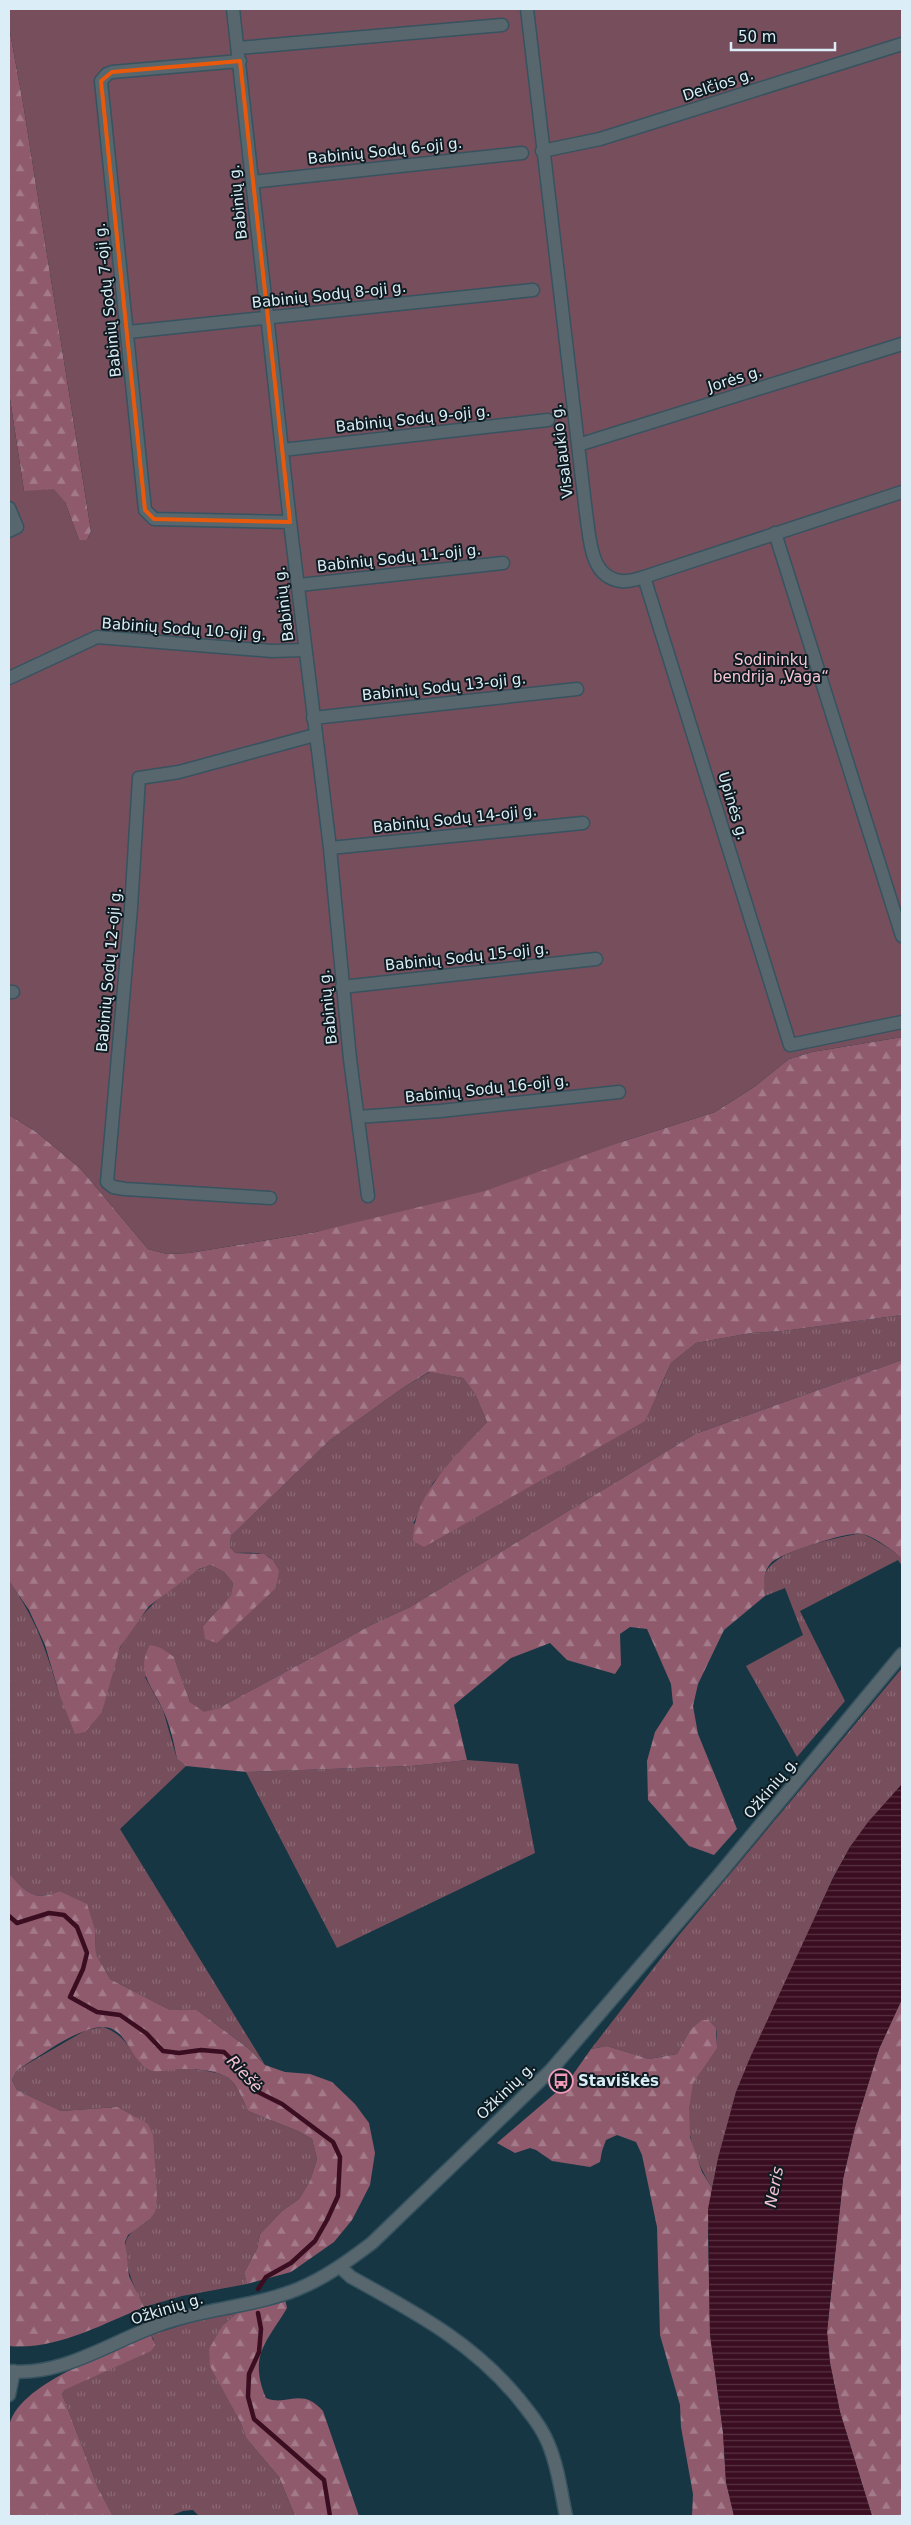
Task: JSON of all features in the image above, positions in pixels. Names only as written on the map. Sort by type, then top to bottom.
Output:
[{"type":"street","name":"Babinių g.","points":[[233,9],[290,522],[330,848],[342,987],[368,1196]]},
{"type":"street","name":"Visalaukio g.","points":[[527,9],[542,151],[586,513],[596,564],[602,573],[611,579],[623,582],[644,577],[902,492]]},
{"type":"street","points":[[238,48],[502,24]]},
{"type":"street","name":"Delčios g.","points":[[542,151],[600,139],[902,44]]},
{"type":"street","name":"Babinių Sodų 7-oji g.","points":[[240,61],[112,72],[107,74],[101,81],[145,510],[148,516],[154,519],[290,522]]},
{"type":"street","name":"Babinių Sodų 6-oji g.","points":[[252,182],[522,153]]},
{"type":"street","name":"Babinių Sodų 8-oji g.","points":[[128,332],[533,290]]},
{"type":"street","name":"Jorės g.","points":[[578,445],[902,344]]},
{"type":"street","name":"Babinių Sodų 9-oji g.","points":[[282,450],[548,420]]},
{"type":"street","points":[[9,508],[17,527],[9,531]]},
{"type":"street","points":[[775,533],[902,936]]},
{"type":"street","name":"Babinių Sodų 11-oji g.","points":[[298,585],[503,563]]},
{"type":"street","name":"Upinės g.","points":[[644,577],[790,1045],[902,1022]]},
{"type":"street","name":"Babinių Sodų 10-oji g.","points":[[9,678],[97,637],[272,651],[306,650]]},
{"type":"street","name":"Babinių Sodų 13-oji g.","points":[[314,718],[577,689]]},
{"type":"street","name":"Babinių Sodų 12-oji g.","points":[[270,1198],[125,1189],[113,1187],[107,1182],[106,1173],[132,908],[140,778],[179,772],[316,735]]},
{"type":"street","name":"Babinių Sodų 14-oji g.","points":[[330,848],[583,823]]},
{"type":"street","name":"Babinių Sodų 15-oji g.","points":[[342,987],[596,958]]},
{"type":"street","name":"Babinių Sodų 16-oji g.","points":[[358,1117],[618,1092]]},
{"type":"street","name":"Ožkinių g.","points":[[12,2371],[37,2370],[59,2366],[161,2324],[247,2304],[296,2290],[340,2267],[395,2223],[551,2070],[729,1862],[902,1654]]},
{"type":"street","points":[[340,2267],[351,2277],[432,2322],[457,2339],[486,2362],[505,2382],[537,2423],[547,2442],[555,2462],[566,2516]]},
{"type":"street","points":[[9,2395],[12,2371]]},
{"type":"highlighted area","points":[[240,61],[290,522],[154,519],[145,510],[101,81],[112,72]]},
{"type":"green space","name":"Sodininkų bendrija „Vaga“","points":[[9,9],[902,9],[902,1037],[812,1052],[789,1059],[754,1087],[715,1112],[624,1141],[485,1191],[316,1232],[189,1253],[167,1254],[148,1249],[80,1168],[35,1131],[9,1115],[9,392],[24,491],[54,489],[65,502],[79,540],[87,540],[91,531],[23,103],[9,27]]},
{"type":"green space","points":[[9,27],[23,103],[91,531],[87,540],[79,540],[65,502],[24,491],[9,392]]},
{"type":"green space","points":[[902,1037],[902,1315],[783,1331],[751,1333],[696,1343],[671,1363],[645,1421],[424,1547],[413,1541],[420,1507],[450,1462],[487,1422],[475,1394],[463,1378],[429,1372],[404,1387],[330,1440],[231,1536],[230,1547],[235,1553],[264,1554],[273,1560],[279,1571],[276,1588],[217,1643],[205,1639],[203,1626],[231,1595],[233,1583],[224,1572],[211,1565],[199,1569],[149,1606],[120,1647],[102,1712],[85,1732],[75,1734],[59,1693],[45,1645],[29,1610],[9,1581],[9,1115],[35,1131],[80,1168],[148,1249],[167,1254],[189,1253],[316,1232],[624,1141],[715,1112],[754,1087],[789,1059],[812,1052]]},
{"type":"green space","points":[[902,1315],[902,1360],[695,1434],[410,1607],[371,1625],[219,1708],[204,1713],[190,1702],[174,1657],[145,1677],[163,1710],[177,1759],[186,1766],[120,1829],[265,2065],[249,2049],[197,2010],[170,2010],[110,1979],[96,1954],[95,1930],[59,1891],[43,1896],[36,1895],[25,1890],[9,1873],[9,1581],[27,1609],[39,1635],[59,1693],[102,1712],[115,1660],[128,1634],[160,1598],[185,1577],[211,1565],[224,1572],[233,1583],[231,1595],[203,1626],[276,1588],[277,1576],[274,1561],[263,1554],[235,1553],[230,1547],[231,1536],[330,1440],[404,1387],[430,1372],[463,1378],[475,1394],[487,1422],[433,1483],[413,1524],[658,1393],[671,1363],[696,1343],[751,1333],[783,1331]]},
{"type":"green space","points":[[902,1360],[902,1559],[874,1539],[863,1534],[856,1534],[816,1543],[777,1559],[771,1563],[766,1571],[764,1579],[765,1596],[724,1630],[698,1684],[693,1706],[698,1734],[737,1829],[714,1855],[689,1846],[648,1800],[647,1761],[655,1732],[673,1704],[671,1684],[647,1629],[630,1627],[620,1634],[621,1665],[615,1674],[567,1660],[550,1643],[511,1658],[454,1705],[467,1760],[412,1766],[246,1772],[186,1766],[177,1759],[168,1722],[145,1671],[144,1663],[150,1645],[161,1648],[174,1657],[190,1702],[204,1712],[219,1708],[371,1625],[410,1607],[695,1434]]},
{"type":"green space","points":[[861,1533],[882,1544],[902,1559],[902,1566],[898,1560],[800,1611],[845,1701],[797,1757],[746,1666],[803,1635],[785,1588],[765,1596],[764,1577],[770,1567],[779,1559],[792,1552],[806,1546]]},
{"type":"green space","points":[[902,1668],[902,1784],[850,1847],[833,1878],[736,2092],[712,2188],[694,2151],[688,2124],[688,2110],[693,2083],[716,2045],[716,2028],[709,2020],[690,2030],[677,2054],[649,2059],[607,2046],[591,2049],[679,1935]]},
{"type":"green space","points":[[467,1760],[518,1764],[535,1853],[337,1948],[246,1772],[412,1766]]},
{"type":"green space","points":[[9,1873],[25,1890],[36,1895],[43,1896],[59,1891],[87,1904],[95,1930],[96,1954],[110,1979],[170,2010],[197,2010],[249,2049],[265,2065],[285,2072],[310,2074],[332,2082],[355,2104],[369,2123],[375,2153],[370,2185],[352,2220],[334,2242],[291,2272],[247,2284],[244,2273],[257,2249],[260,2234],[282,2211],[299,2199],[310,2181],[317,2159],[312,2139],[298,2131],[248,2111],[236,2086],[225,2076],[201,2070],[150,2070],[143,2066],[117,2032],[110,2028],[91,2029],[69,2038],[46,2051],[17,2070],[12,2080],[17,2090],[61,2111],[117,2107],[148,2124],[153,2135],[157,2197],[155,2212],[149,2220],[128,2235],[125,2242],[129,2276],[144,2307],[78,2335],[61,2340],[26,2346],[9,2346]]},
{"type":"green space","points":[[902,1999],[902,2516],[872,2516],[840,2412],[830,2363],[827,2332],[843,2179],[855,2127],[879,2049]]},
{"type":"green space","points":[[702,2020],[709,2020],[716,2028],[717,2048],[693,2083],[689,2108],[690,2137],[702,2172],[712,2188],[708,2231],[710,2334],[723,2432],[726,2482],[734,2516],[692,2516],[693,2494],[681,2427],[680,2405],[660,2335],[657,2227],[642,2155],[636,2142],[617,2135],[606,2140],[600,2162],[590,2167],[552,2161],[530,2148],[515,2153],[497,2143],[567,2083],[591,2049],[607,2046],[649,2059],[677,2054],[690,2030]]},
{"type":"green space","points":[[103,2027],[120,2037],[141,2064],[221,2074],[234,2084],[248,2111],[298,2131],[312,2139],[317,2159],[310,2181],[299,2199],[282,2211],[260,2234],[257,2249],[244,2273],[247,2284],[182,2296],[144,2307],[129,2272],[125,2244],[132,2232],[149,2220],[117,2107],[61,2111],[17,2090],[12,2080],[17,2070],[86,2030]]},
{"type":"green space","points":[[285,2299],[287,2308],[267,2340],[259,2360],[261,2383],[266,2398],[281,2400],[301,2398],[315,2404],[323,2411],[359,2516],[295,2516],[279,2477],[246,2438],[240,2421],[210,2366],[209,2349],[223,2325],[239,2311]]},
{"type":"green space","points":[[239,2311],[223,2325],[240,2421],[246,2438],[279,2477],[295,2516],[199,2516],[193,2510],[183,2511],[170,2516],[113,2516],[98,2488],[62,2394],[63,2390],[154,2340],[151,2335],[202,2319]]},
{"type":"green space","points":[[151,2335],[155,2345],[151,2351],[64,2390],[62,2394],[98,2488],[113,2516],[9,2516],[8,2439],[9,2428],[15,2412],[28,2397],[68,2371]]},
{"type":"water","name":"Neris","points":[[902,1784],[902,1999],[879,2049],[855,2127],[843,2179],[827,2332],[830,2363],[840,2412],[872,2516],[734,2516],[726,2482],[723,2432],[710,2334],[708,2209],[718,2158],[736,2092],[749,2060],[833,1878],[850,1847],[868,1822]]},
{"type":"waterway","name":"Riešė","points":[[9,1916],[17,1923],[49,1913],[64,1915],[77,1927],[87,1953],[83,1969],[70,1997],[97,2012],[120,2015],[146,2033],[163,2051],[179,2053],[201,2050],[224,2052],[241,2069],[256,2091],[282,2104],[333,2142],[340,2157],[338,2196],[327,2220],[315,2241],[291,2263],[266,2277],[258,2289]]},
{"type":"waterway","name":"Riešė","points":[[258,2313],[261,2329],[259,2352],[249,2374],[248,2397],[254,2419],[324,2480],[330,2516]]},
{"type":"place","name":"Staviškės","points":[[561,2081]]}]
